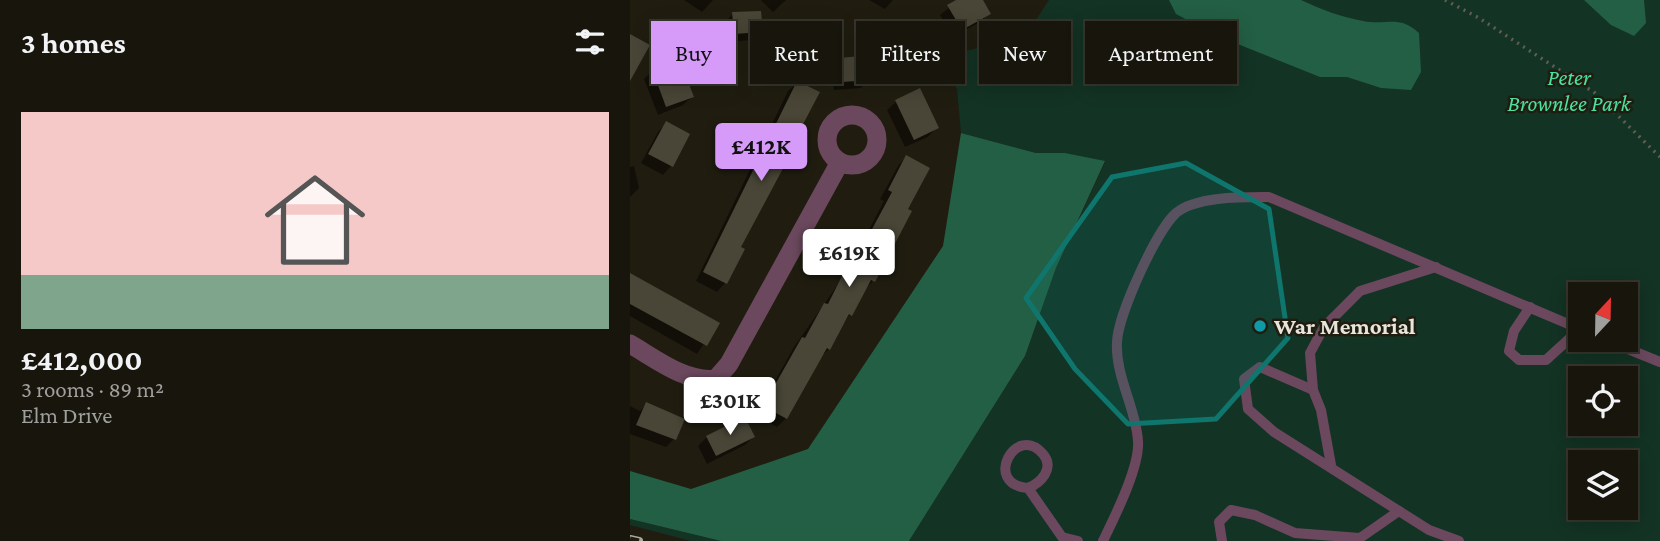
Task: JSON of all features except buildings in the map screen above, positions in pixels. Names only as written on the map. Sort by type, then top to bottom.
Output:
[{"type":"street","points":[[630,344],[701,381],[716,379],[729,364],[840,162]]},
{"type":"lane","points":[[1103,541],[1131,471],[1139,442],[1117,342],[1127,302],[1151,251],[1177,212],[1219,197],[1269,197],[1568,324]]},
{"type":"lane","points":[[1331,465],[1321,410],[1312,390],[1310,353],[1324,327],[1360,290],[1436,267]]},
{"type":"lane","points":[[1530,307],[1514,331],[1509,351],[1519,360],[1546,360],[1568,340]]},
{"type":"lane","points":[[1635,352],[1660,362]]},
{"type":"lane","points":[[1312,390],[1260,367],[1244,379],[1248,409],[1274,432],[1331,465],[1429,530],[1459,541]]},
{"type":"lane","points":[[1028,488],[1038,484],[1046,475],[1047,466],[1043,453],[1034,447],[1023,445],[1012,450],[1006,459],[1005,471],[1009,480],[1028,488],[1062,537],[1078,541]]},
{"type":"lane","points":[[1222,541],[1219,522],[1231,510],[1255,515],[1295,533],[1360,538],[1399,511]]},
{"type":"path","points":[[1445,0],[1479,18],[1595,93],[1660,158]]},
{"type":"highlighted area","points":[[1186,163],[1269,209],[1288,338],[1216,419],[1128,424],[1075,369],[1026,298],[1112,177]]},
{"type":"green space","name":"Peter Brownlee Park","points":[[1049,0],[1660,0],[1660,541],[909,541],[1025,356],[1056,268],[1105,162],[1065,153],[1036,153],[961,133],[954,84],[965,84],[965,51],[979,48],[979,84],[1071,84],[1071,21],[1035,21]]},
{"type":"green space","points":[[1169,0],[1301,0],[1355,19],[1399,22],[1419,33],[1421,72],[1411,90],[1381,88],[1347,77],[1320,77],[1237,44],[1237,21],[1189,21],[1176,14]]},
{"type":"green space","points":[[1584,0],[1644,0],[1646,23],[1634,36],[1611,25]]},
{"type":"green space","points":[[961,133],[1036,153],[1065,153],[1105,161],[1056,268],[1025,356],[909,541],[721,541],[630,519],[630,471],[691,489],[808,449],[943,246]]},
{"type":"green space","points":[[630,519],[721,541],[691,541],[630,525]]},
{"type":"railway","points":[[630,539],[639,541]]},
{"type":"place","name":"War Memorial","points":[[1260,326]]}]
